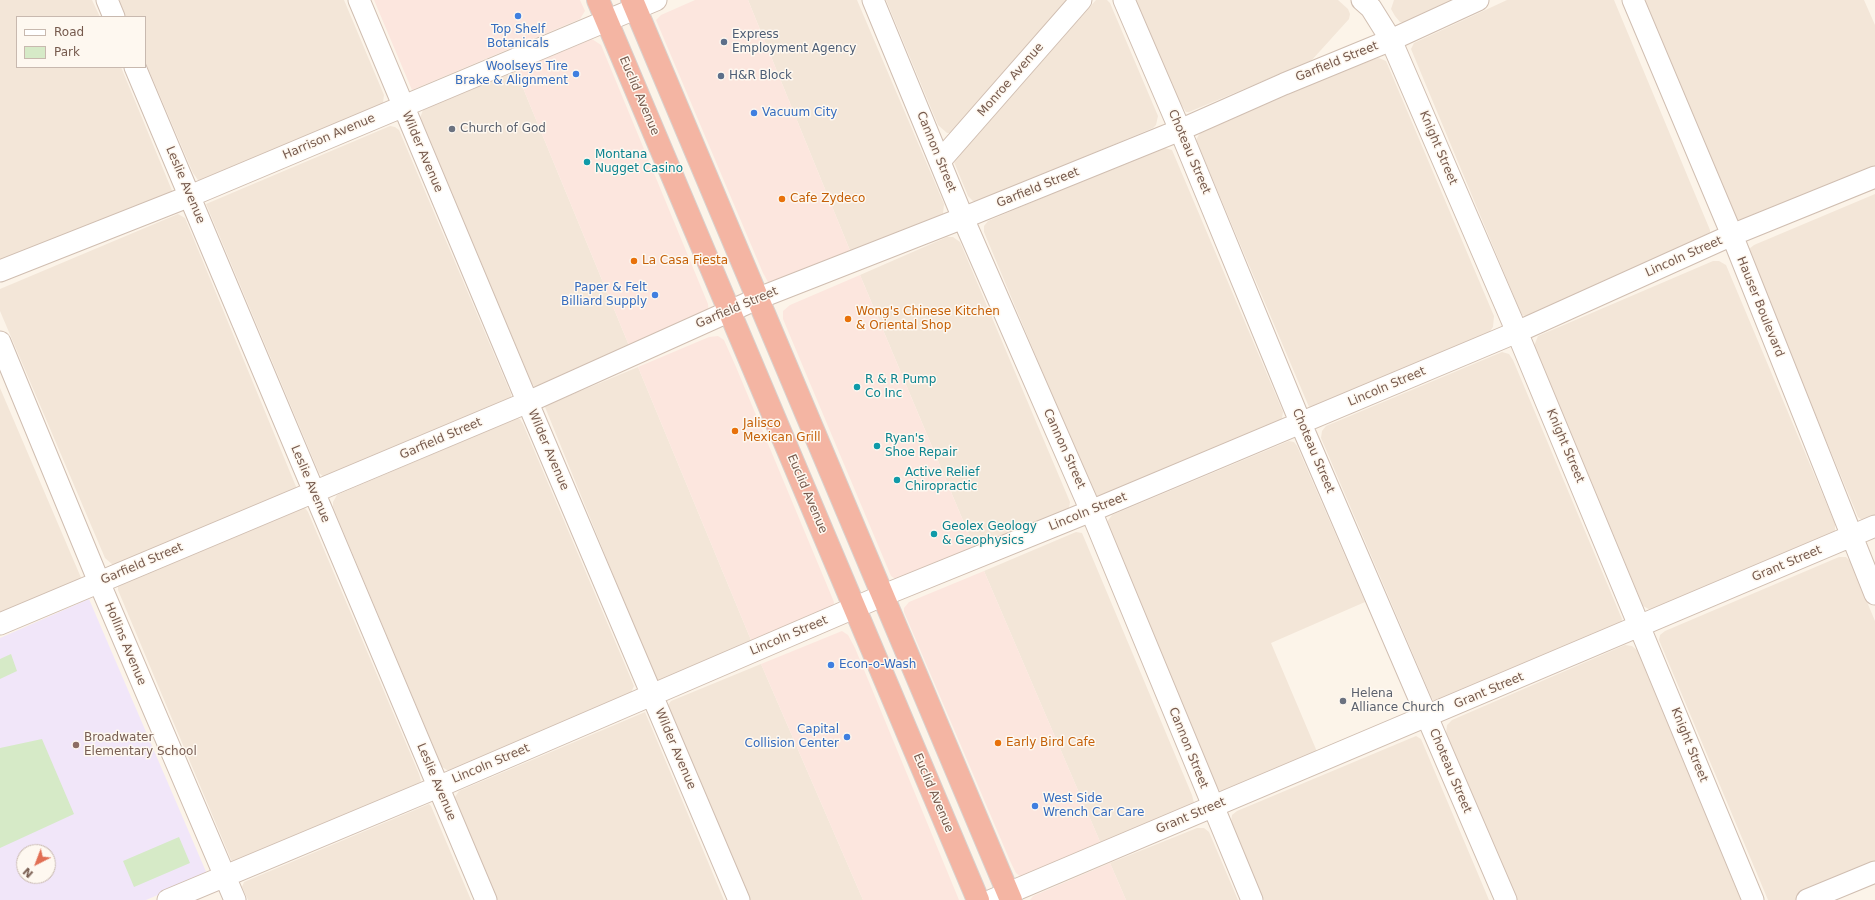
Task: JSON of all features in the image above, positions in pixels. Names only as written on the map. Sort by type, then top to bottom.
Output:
[{"type":"highway","name":"Euclid Avenue","points":[[598,0],[978,900]]},
{"type":"highway","points":[[634,4],[884,595],[1004,898]]},
{"type":"street","points":[[106,0],[114,16]]},
{"type":"street","name":"Wilder Avenue","points":[[359,0],[739,900]]},
{"type":"street","name":"Harrison Avenue","points":[[0,271],[190,196],[607,20],[634,4],[656,0]]},
{"type":"street","name":"Cannon Street","points":[[873,0],[963,218],[1091,511],[1212,807],[1252,900]]},
{"type":"street","name":"Monroe Avenue","points":[[940,161],[1081,0]]},
{"type":"street","name":"Choteau Street","points":[[1124,0],[1180,130],[1301,424],[1506,900]]},
{"type":"street","name":"Garfield Street","points":[[0,624],[528,402],[729,310],[963,218],[1180,130],[1284,84],[1391,40],[1478,0]]},
{"type":"street","name":"Hauser Boulevard","points":[[1633,0],[1732,235],[1851,537],[1875,594]]},
{"type":"street","name":"Knight Street","points":[[1371,3],[1391,40],[1518,332],[1753,900]]},
{"type":"street","name":"Leslie Avenue","points":[[135,68],[486,900]]},
{"type":"street","name":"Lincoln Street","points":[[168,900],[438,787],[884,595],[1301,424],[1518,332],[1732,235],[1875,177]]},
{"type":"street","name":"Hollins Avenue","points":[[0,342],[99,582],[235,900]]},
{"type":"street","name":"Grant Street","points":[[1004,898],[1212,807],[1640,627],[1875,526]]},
{"type":"street","points":[[1807,900],[1875,872]]},
{"type":"shaded area","points":[[0,0],[92,0],[100,16],[16,16],[16,68],[121,68],[173,193],[0,267]]},
{"type":"shaded area","points":[[119,0],[344,0],[384,95],[383,103],[203,181],[198,180],[193,173],[146,63],[146,16],[126,16]]},
{"type":"shaded area","points":[[374,0],[580,0],[585,11],[580,19],[412,90]]},
{"type":"shaded area","points":[[695,0],[748,0],[851,253],[775,285],[768,282],[656,20],[661,15]]},
{"type":"shaded area","points":[[748,0],[857,0],[944,204],[943,214],[939,219],[851,253]]},
{"type":"shaded area","points":[[886,0],[1068,0],[951,133],[947,133],[938,125]]},
{"type":"shaded area","points":[[1096,0],[1107,0],[1110,3],[1158,116],[1156,125],[1153,128],[980,201],[973,201],[968,196],[954,162]]},
{"type":"shaded area","points":[[1136,0],[1338,0],[1348,9],[1350,14],[1349,19],[1311,61],[1186,112],[1179,101]]},
{"type":"shaded area","points":[[1394,0],[1461,0],[1404,23],[1400,22],[1391,9]]},
{"type":"shaded area","points":[[1507,0],[1614,0],[1710,230],[1710,239],[1528,317],[1522,315],[1520,311],[1411,49],[1414,43]]},
{"type":"shaded area","points":[[1641,0],[1864,0],[1875,25],[1875,172],[1739,225]]},
{"type":"shaded area","points":[[592,39],[601,45],[708,304],[709,314],[630,348],[516,71]]},
{"type":"shaded area","points":[[1379,58],[1386,61],[1494,316],[1493,327],[1488,334],[1314,408],[1309,407],[1196,140],[1201,131],[1367,61]]},
{"type":"shaded area","points":[[516,71],[630,348],[535,387],[532,384],[420,118],[423,110],[429,107]]},
{"type":"shaded area","points":[[390,126],[399,130],[511,394],[511,398],[324,477],[319,473],[206,204]]},
{"type":"shaded area","points":[[1161,147],[1172,150],[1283,412],[1282,419],[1102,497],[1096,496],[1093,493],[984,232],[984,226],[988,221]]},
{"type":"shaded area","points":[[1875,194],[1875,518],[1863,521],[1858,517],[1749,255],[1749,249],[1754,245]]},
{"type":"shaded area","points":[[178,214],[185,218],[297,489],[119,564],[113,565],[105,558],[0,311],[0,289]]},
{"type":"shaded area","points":[[947,237],[953,237],[960,242],[1070,502],[1066,513],[975,549],[860,275]]},
{"type":"shaded area","points":[[1713,261],[1719,261],[1726,265],[1835,524],[1835,534],[1654,612],[1643,606],[1534,346],[1538,336]]},
{"type":"shaded area","points":[[860,275],[975,549],[898,581],[891,576],[783,319],[783,311],[790,305]]},
{"type":"shaded area","points":[[718,336],[724,340],[736,367],[834,602],[833,608],[753,645],[638,367],[709,337]]},
{"type":"shaded area","points":[[1502,352],[1509,354],[1513,360],[1622,619],[1621,625],[1440,703],[1433,700],[1430,694],[1321,438],[1322,431],[1326,426]]},
{"type":"shaded area","points":[[638,367],[753,645],[658,681],[655,678],[545,407]]},
{"type":"shaded area","points":[[0,388],[82,580],[0,614]]},
{"type":"shaded area","points":[[517,418],[520,419],[523,424],[634,686],[629,697],[452,773],[442,767],[333,507],[333,502],[337,495]]},
{"type":"shaded area","points":[[1289,441],[1294,442],[1297,446],[1365,602],[1271,643],[1318,754],[1225,793],[1219,790],[1214,782],[1108,528],[1107,522],[1112,515]]},
{"type":"shaded area","points":[[300,508],[305,508],[308,512],[421,781],[418,784],[235,864],[232,862],[118,590],[118,586]]},
{"type":"shaded area","points":[[1076,532],[1082,533],[1192,795],[1194,803],[1101,844],[984,571]]},
{"type":"shaded area","points":[[1839,557],[1846,557],[1850,561],[1875,621],[1875,866],[1796,900],[1768,900],[1659,640],[1660,635],[1665,631]]},
{"type":"shaded area","points":[[984,571],[1101,844],[1021,877],[1016,873],[1011,863],[904,612],[904,608],[909,602]]},
{"type":"shaded area","name":"Broadwater Elementary School","points":[[89,599],[207,874],[146,900],[0,900],[0,638]]},
{"type":"shaded area","points":[[842,631],[848,635],[855,648],[959,900],[863,900],[761,664]]},
{"type":"shaded area","points":[[1625,645],[1632,646],[1638,651],[1741,900],[1516,900],[1446,734],[1447,725],[1452,720]]},
{"type":"shaded area","points":[[761,664],[863,900],[749,900],[668,705],[671,701]]},
{"type":"shaded area","points":[[645,712],[724,900],[496,900],[455,804],[455,797],[459,791]]},
{"type":"shaded area","points":[[1416,736],[1421,739],[1489,900],[1264,900],[1231,822],[1232,815],[1237,811]]},
{"type":"shaded area","points":[[429,804],[471,900],[248,900],[242,887],[244,882]]},
{"type":"shaded area","points":[[1197,828],[1204,828],[1209,832],[1238,900],[1126,900],[1110,863]]},
{"type":"shaded area","points":[[1110,863],[1126,900],[1030,900],[1033,896]]},
{"type":"green space","points":[[11,654],[17,671],[0,679],[0,659]]},
{"type":"green space","points":[[42,739],[74,814],[0,848],[0,748]]},
{"type":"green space","points":[[179,837],[190,863],[134,887],[123,861]]},
{"type":"place","name":"Top Shelf Botanicals","points":[[518,16]]},
{"type":"place","name":"Express Employment Agency","points":[[724,42]]},
{"type":"place","name":"Woolseys Tire Brake & Alignment","points":[[576,74]]},
{"type":"place","name":"H&R Block","points":[[721,76]]},
{"type":"place","name":"Vacuum City","points":[[754,113]]},
{"type":"place","name":"Church of God","points":[[452,129]]},
{"type":"place","name":"Montana Nugget Casino","points":[[587,162]]},
{"type":"place","name":"Cafe Zydeco","points":[[782,199]]},
{"type":"place","name":"La Casa Fiesta","points":[[634,261]]},
{"type":"place","name":"Paper & Felt Billiard Supply","points":[[655,295]]},
{"type":"place","name":"Wong's Chinese Kitchen & Oriental Shop","points":[[848,319]]},
{"type":"place","name":"R & R Pump Co Inc","points":[[857,387]]},
{"type":"place","name":"Jalisco Mexican Grill","points":[[735,431]]},
{"type":"place","name":"Ryan's Shoe Repair","points":[[877,446]]},
{"type":"place","name":"Active Relief Chiropractic","points":[[897,480]]},
{"type":"place","name":"Geolex Geology & Geophysics","points":[[934,534]]},
{"type":"place","name":"Econ-o-Wash","points":[[831,665]]},
{"type":"place","name":"Helena Alliance Church","points":[[1343,701]]},
{"type":"place","name":"Capital Collision Center","points":[[847,737]]},
{"type":"place","name":"Early Bird Cafe","points":[[998,743]]},
{"type":"place","name":"Broadwater Elementary School","points":[[76,745]]},
{"type":"place","name":"West Side Wrench Car Care","points":[[1035,806]]}]
